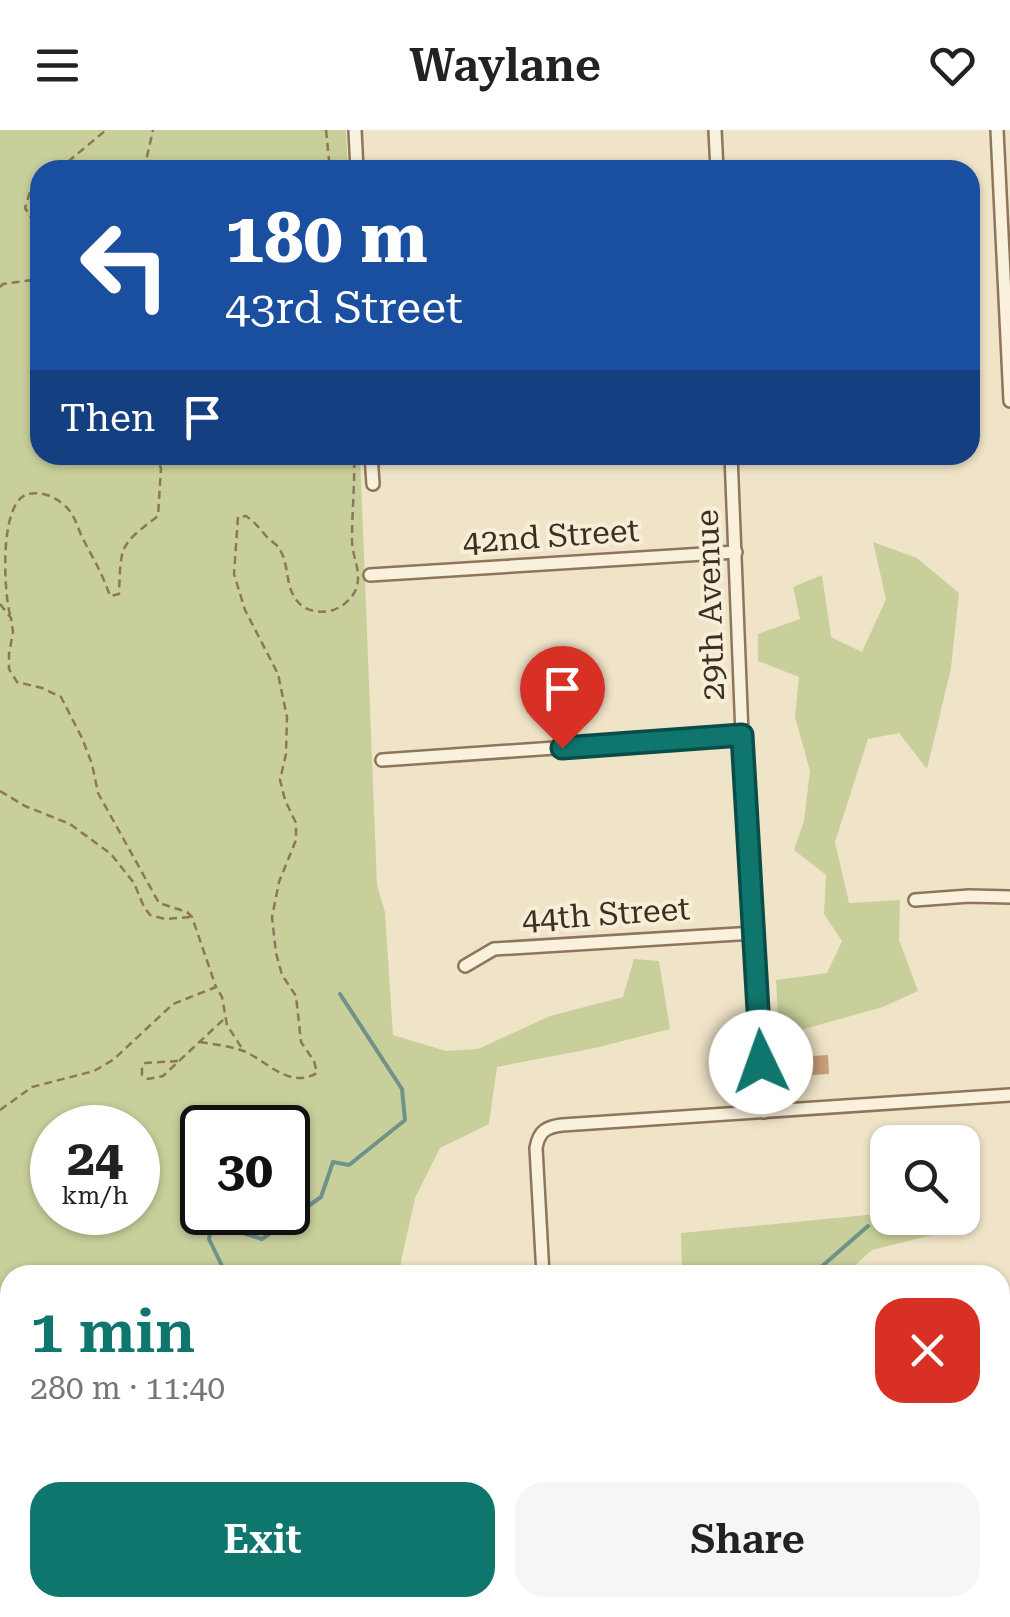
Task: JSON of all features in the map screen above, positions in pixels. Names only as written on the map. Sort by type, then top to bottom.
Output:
[{"type":"street","points":[[355,130],[356,160]]},
{"type":"street","points":[[715,130],[716,160]]},
{"type":"street","points":[[997,130],[1010,401]]},
{"type":"street","points":[[372,465],[373,484]]},
{"type":"street","name":"29th Avenue","points":[[732,465],[742,735],[764,1112]]},
{"type":"street","name":"42nd Street","points":[[370,575],[736,552]]},
{"type":"street","points":[[382,760],[742,735]]},
{"type":"street","points":[[915,900],[1010,897]]},
{"type":"street","name":"44th Street","points":[[465,966],[494,949],[754,932]]},
{"type":"street","points":[[542,1265],[536,1148],[544,1129],[562,1124],[1010,1095]]},
{"type":"path","points":[[70,160],[106,130]]},
{"type":"path","points":[[146,160],[153,130]]},
{"type":"path","points":[[326,130],[329,160]]},
{"type":"path","points":[[0,287],[30,280]]},
{"type":"path","points":[[12,500],[45,493],[62,503],[72,514],[99,566],[110,596],[118,594],[120,559],[126,540],[158,516],[160,465]]},
{"type":"path","points":[[200,1042],[244,1051],[290,1077],[308,1079],[317,1073],[301,1042],[296,996],[282,975],[272,918],[279,882],[296,840],[296,824],[280,780],[286,754],[287,717],[278,674],[245,610],[234,574],[238,517],[246,516],[278,547],[286,565],[289,588],[300,604],[310,611],[327,612],[344,605],[357,588],[358,569],[352,544],[354,465]]},
{"type":"path","points":[[4,522],[3,572],[13,632],[9,669],[17,682],[61,698],[82,738],[98,793],[158,903],[188,912],[192,917],[222,997],[225,1018],[244,1051]]},
{"type":"path","points":[[0,604],[11,618]]},
{"type":"path","points":[[0,791],[70,824],[111,854],[134,882],[150,914],[164,919],[192,917]]},
{"type":"path","points":[[0,1110],[32,1087],[94,1072],[124,1050],[172,1004],[216,987]]},
{"type":"path","points":[[178,1061],[145,1063],[142,1075],[148,1079],[162,1076],[225,1018]]},
{"type":"green space","points":[[0,130],[346,130],[348,160],[30,160],[30,465],[360,465],[377,885],[385,912],[393,1035],[446,1051],[478,1049],[550,1016],[623,997],[634,959],[659,961],[670,1029],[497,1067],[489,1124],[440,1148],[415,1198],[401,1265],[0,1265]]},
{"type":"green space","points":[[873,542],[917,558],[959,593],[951,668],[927,769],[899,733],[868,739],[835,842],[849,903],[900,900],[899,940],[918,991],[883,1007],[779,1036],[776,980],[827,973],[842,941],[824,914],[826,875],[794,850],[804,821],[810,771],[795,717],[799,677],[758,661],[758,634],[800,619],[793,587],[822,575],[831,637],[862,652],[886,599]]},
{"type":"green space","points":[[870,1215],[870,1235],[932,1235],[872,1250],[855,1265],[682,1265],[681,1233]]},
{"type":"building","points":[[828,1055],[829,1074],[796,1076],[794,1057]]},
{"type":"waterway","points":[[222,1265],[209,1239],[212,1223],[262,1239],[321,1197],[333,1162],[349,1165],[405,1120],[402,1089],[340,994]]},
{"type":"waterway","points":[[823,1265],[868,1226]]},
{"type":"route","points":[[562,748],[742,735],[761,1062]]}]
